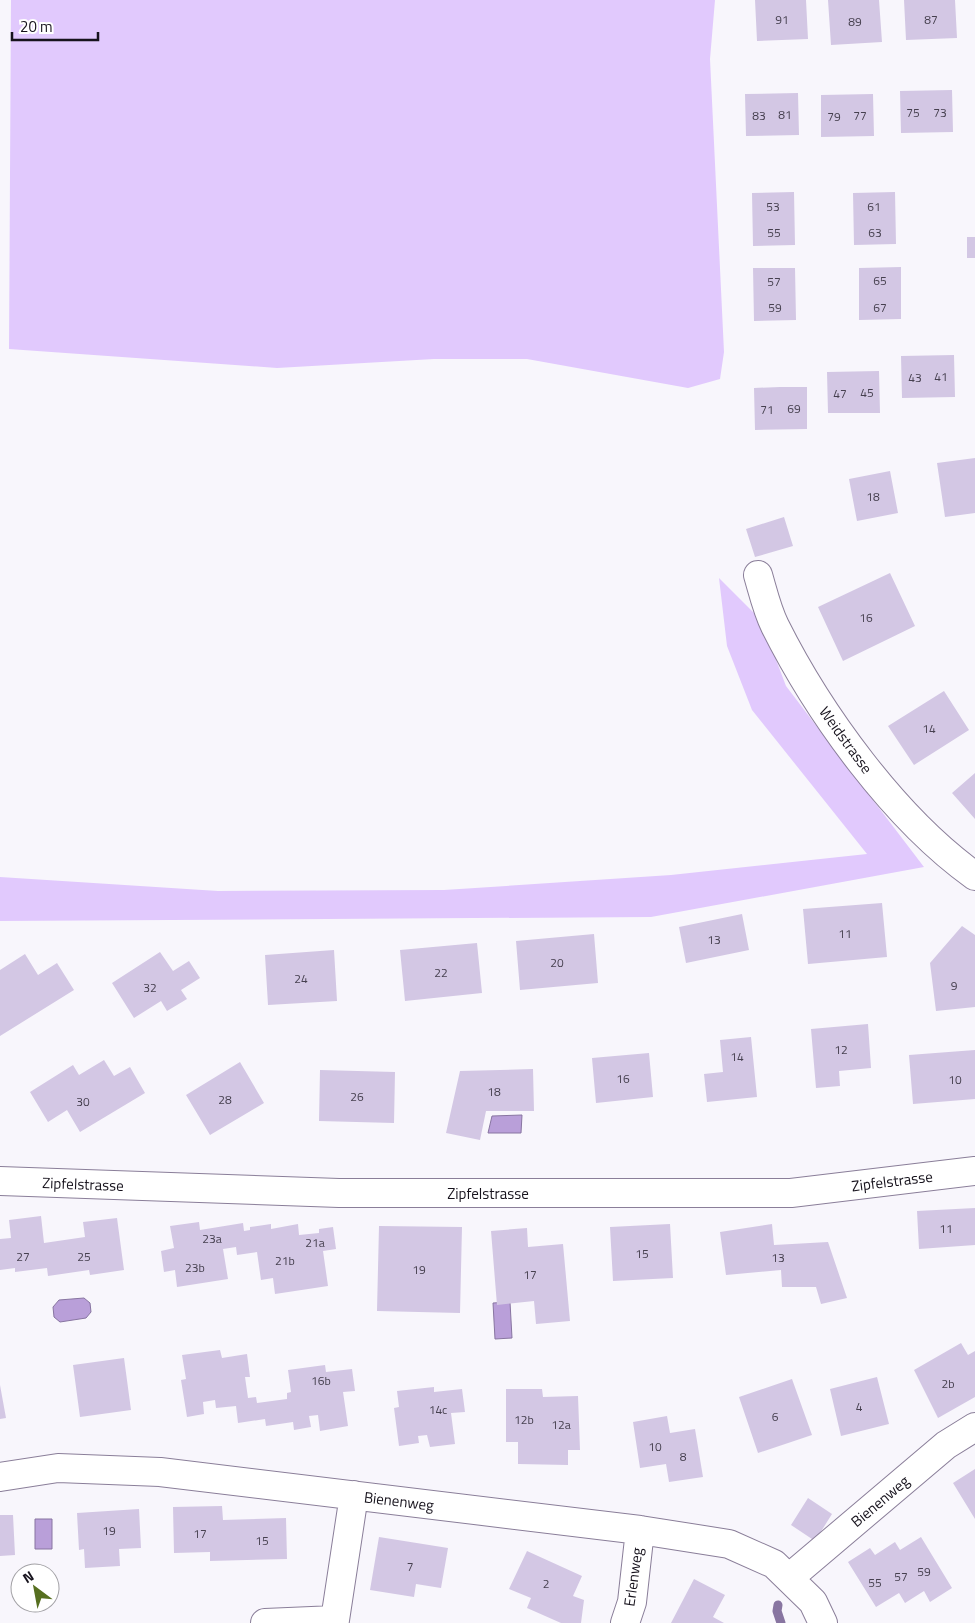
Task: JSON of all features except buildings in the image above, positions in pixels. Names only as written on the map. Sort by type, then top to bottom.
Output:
[{"type":"street","name":"Weidstrasse","points":[[758,575],[774,624],[824,711],[866,768],[912,820],[975,876]]},
{"type":"street","name":"Zipfelstrasse","points":[[0,1181],[339,1193],[791,1193],[975,1171]]},
{"type":"street","name":"Bienenweg","points":[[789,1578],[946,1445],[975,1427]]},
{"type":"street","name":"Bienenweg","points":[[0,1477],[58,1468],[160,1472],[640,1530],[729,1544],[774,1564],[813,1602],[823,1623]]},
{"type":"street","points":[[265,1623],[335,1620],[354,1495]]},
{"type":"street","name":"Erlenweg","points":[[625,1623],[632,1602],[640,1530]]},
{"type":"shaded area","points":[[11,0],[715,0],[710,59],[724,352],[720,379],[688,388],[527,359],[434,359],[277,368],[9,349]]},
{"type":"shaded area","points":[[719,578],[761,620],[786,686],[924,867],[651,917],[0,921],[0,877],[218,891],[444,890],[671,875],[867,854],[752,710],[727,646]]},
{"type":"shaded area","points":[[522,1115],[521,1133],[488,1133],[492,1116]]},
{"type":"shaded area","points":[[84,1298],[90,1303],[91,1312],[86,1318],[60,1322],[54,1317],[53,1307],[59,1300]]},
{"type":"shaded area","points":[[510,1302],[512,1338],[495,1339],[493,1303]]},
{"type":"shaded area","points":[[35,1519],[52,1519],[52,1549],[35,1549]]},
{"type":"waterway","points":[[778,1605],[777,1611],[781,1623]]}]
